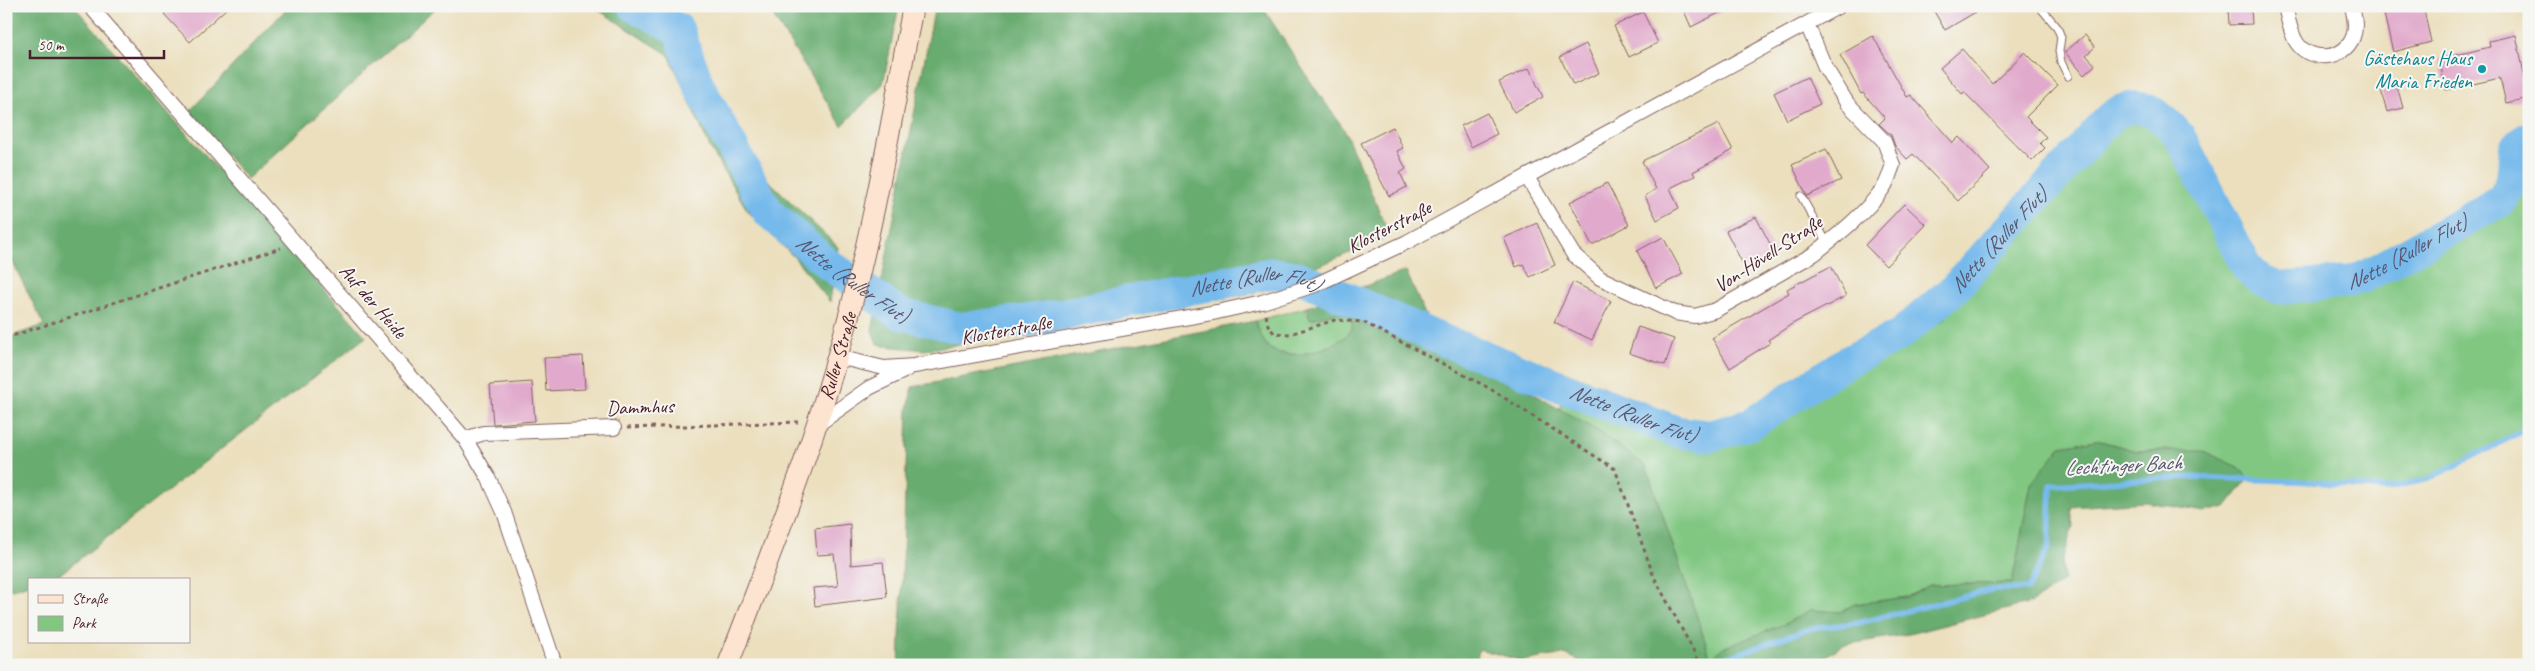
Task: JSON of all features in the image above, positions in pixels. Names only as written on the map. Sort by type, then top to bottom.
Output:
[{"type":"main road","name":"Ruller Straße","points":[[728,665],[794,494],[838,357],[853,299],[888,140],[913,6]]},
{"type":"street","name":"Auf der Heide","points":[[90,6],[465,439],[488,477],[504,512],[554,665]]},
{"type":"street","name":"Klosterstraße","points":[[838,357],[884,368],[914,366],[1217,312],[1285,296],[1343,273],[1407,242],[1839,6]]},
{"type":"street","points":[[2285,6],[2296,42],[2303,50],[2322,57],[2332,56],[2349,45],[2356,26],[2352,6]]},
{"type":"street","name":"Von-Hövell-Straße","points":[[1527,177],[1573,254],[1600,278],[1675,313],[1695,316],[1716,310],[1814,254],[1862,211],[1885,186],[1893,165],[1884,141],[1847,103],[1826,67],[1807,24]]},
{"type":"street","name":"Klosterstraße","points":[[817,425],[868,388],[914,366]]},
{"type":"street","name":"Dammhus","points":[[465,439],[484,433],[614,428]]},
{"type":"lane","points":[[2039,6],[2057,27],[2061,37],[2058,51],[2068,76]]},
{"type":"lane","points":[[1801,196],[1827,243]]},
{"type":"path","points":[[6,338],[283,248],[294,241]]},
{"type":"path","points":[[1262,302],[1268,325],[1274,333],[1290,334],[1335,320],[1363,322],[1489,388],[1615,469],[1654,577],[1701,665]]},
{"type":"path","name":"Dammhus","points":[[614,428],[796,422],[817,425]]},
{"type":"green space","points":[[6,6],[74,6],[366,337],[60,574],[49,578],[28,578],[28,584],[6,591],[6,338],[44,325],[6,249]]},
{"type":"green space","points":[[289,6],[438,6],[247,179],[189,112]]},
{"type":"green space","points":[[592,6],[634,6],[678,29],[723,110],[744,157],[838,247],[830,302],[795,258],[749,213],[711,150],[669,55]]},
{"type":"green space","points":[[767,6],[899,6],[883,84],[842,126]]},
{"type":"green space","points":[[935,6],[1262,6],[1314,87],[1344,129],[1390,236],[1254,293],[925,350],[884,346],[877,343],[872,331]]},
{"type":"green space","points":[[2134,107],[2160,118],[2180,137],[2248,269],[2262,281],[2279,288],[2348,282],[2376,272],[2440,240],[2450,229],[2490,207],[2504,195],[2509,188],[2512,178],[2515,148],[2529,137],[2529,428],[2428,479],[2384,489],[2248,479],[2239,467],[2167,450],[2137,451],[2096,440],[2061,446],[2031,484],[2012,583],[1930,585],[1907,597],[1855,604],[1840,612],[1810,610],[1787,623],[1739,642],[1711,659],[1646,466],[1559,410],[1566,388],[1677,432],[1710,436],[1751,424],[1843,364],[1916,337],[1944,319],[2030,207],[2100,128],[2117,112]]},
{"type":"green space","points":[[1406,271],[1435,337],[1596,430],[1646,466],[1711,659],[1708,665],[1588,665],[1565,654],[1523,661],[1479,649],[1476,665],[899,665],[908,410],[912,387],[1255,321],[1269,348],[1288,354],[1311,352],[1342,339],[1350,332],[1352,323],[1349,318],[1340,313],[1311,319],[1309,318],[1308,307]]},
{"type":"green space","points":[[1308,307],[1306,310],[1311,319],[1328,314],[1340,313],[1345,315],[1352,323],[1352,330],[1333,344],[1311,352],[1288,354],[1278,352],[1267,346],[1255,321]]},
{"type":"green space","points":[[2096,440],[2137,451],[2203,451],[2239,467],[2248,479],[2226,507],[2205,512],[2146,502],[2071,507],[2073,526],[2062,561],[2064,581],[2031,603],[1909,634],[1843,645],[1812,665],[1717,665],[1711,659],[1722,648],[1787,623],[1810,610],[1840,612],[1855,604],[1907,597],[1930,585],[2012,583],[2031,484],[2061,446]]},
{"type":"building","points":[[172,6],[229,6],[190,42],[164,14]]},
{"type":"building","points":[[1682,6],[1733,6],[1691,27]]},
{"type":"building","points":[[1931,6],[1986,6],[1945,30]]},
{"type":"building","points":[[2228,6],[2251,6],[2252,24],[2229,25]]},
{"type":"building","points":[[2382,6],[2423,6],[2431,42],[2393,52]]},
{"type":"building","points":[[1643,12],[1658,43],[1629,57],[1614,26]]},
{"type":"building","points":[[2085,35],[2095,47],[2086,55],[2095,65],[2084,75],[2065,52]]},
{"type":"building","name":"Gästehaus Haus Maria Frieden","points":[[2516,35],[2529,98],[2506,103],[2500,78],[2446,90],[2439,59],[2490,47],[2489,41]]},
{"type":"building","points":[[1873,36],[1907,97],[1911,95],[1953,143],[1959,137],[1990,170],[1958,201],[1913,154],[1907,159],[1895,146],[1891,135],[1879,124],[1885,118],[1863,93],[1861,94],[1840,55]]},
{"type":"building","points":[[1586,44],[1599,73],[1573,85],[1560,57]]},
{"type":"building","points":[[1962,49],[1992,84],[2025,52],[2058,85],[2026,117],[2046,137],[2040,143],[2045,148],[2032,161],[1964,92],[1962,94],[1940,68]]},
{"type":"building","points":[[1529,68],[1543,97],[1514,112],[1499,82]]},
{"type":"building","points":[[1807,77],[1820,104],[1787,120],[1774,93]]},
{"type":"building","points":[[2396,82],[2403,108],[2387,112],[2380,86]]},
{"type":"building","points":[[1487,113],[1497,134],[1471,147],[1461,126]]},
{"type":"building","points":[[1719,124],[1733,150],[1693,172],[1695,176],[1670,188],[1679,208],[1657,220],[1645,196],[1656,189],[1642,161]]},
{"type":"building","points":[[1393,127],[1403,148],[1397,151],[1406,169],[1400,173],[1407,187],[1389,196],[1361,143]]},
{"type":"building","points":[[1826,149],[1841,180],[1807,196],[1792,165]]},
{"type":"building","points":[[1607,183],[1629,225],[1592,245],[1570,202]]},
{"type":"building","points":[[1904,204],[1926,225],[1886,266],[1865,245]]},
{"type":"building","points":[[1756,217],[1776,255],[1746,270],[1726,231]]},
{"type":"building","points":[[1537,223],[1555,265],[1530,277],[1523,264],[1516,267],[1504,238]]},
{"type":"building","points":[[1663,237],[1683,274],[1656,288],[1637,251]]},
{"type":"building","points":[[1831,266],[1846,296],[1792,324],[1768,340],[1770,343],[1730,368],[1712,338],[1789,293],[1787,289]]},
{"type":"building","points":[[1573,282],[1611,301],[1592,340],[1554,322]]},
{"type":"building","points":[[1638,327],[1674,339],[1665,365],[1629,353]]},
{"type":"building","points":[[583,356],[585,389],[546,391],[544,358]]},
{"type":"building","points":[[532,382],[535,421],[493,424],[490,385]]},
{"type":"building","points":[[850,524],[851,565],[883,562],[887,597],[815,606],[813,588],[838,586],[834,554],[817,555],[815,528]]},
{"type":"waterway","name":"Nette (Ruller Flut)","points":[[634,6],[678,29],[699,86],[768,212],[828,264],[900,314],[961,328],[1037,319],[1272,273],[1299,277],[1435,337],[1677,432],[1710,436],[1751,424],[1843,364],[1901,334],[1954,289],[2100,128],[2118,112],[2127,109],[2145,109],[2168,123],[2180,137],[2248,269],[2262,281],[2279,288],[2348,282],[2364,277],[2502,200],[2512,181],[2515,148],[2529,137]]},
{"type":"waterway","name":"Lechtinger Bach","points":[[1712,663],[1811,628],[1858,623],[1995,589],[2028,589],[2049,546],[2051,485],[2189,477],[2316,482],[2384,489],[2428,479],[2529,428]]},
{"type":"place","name":"Gästehaus Haus Maria Frieden","points":[[2482,69]]}]
